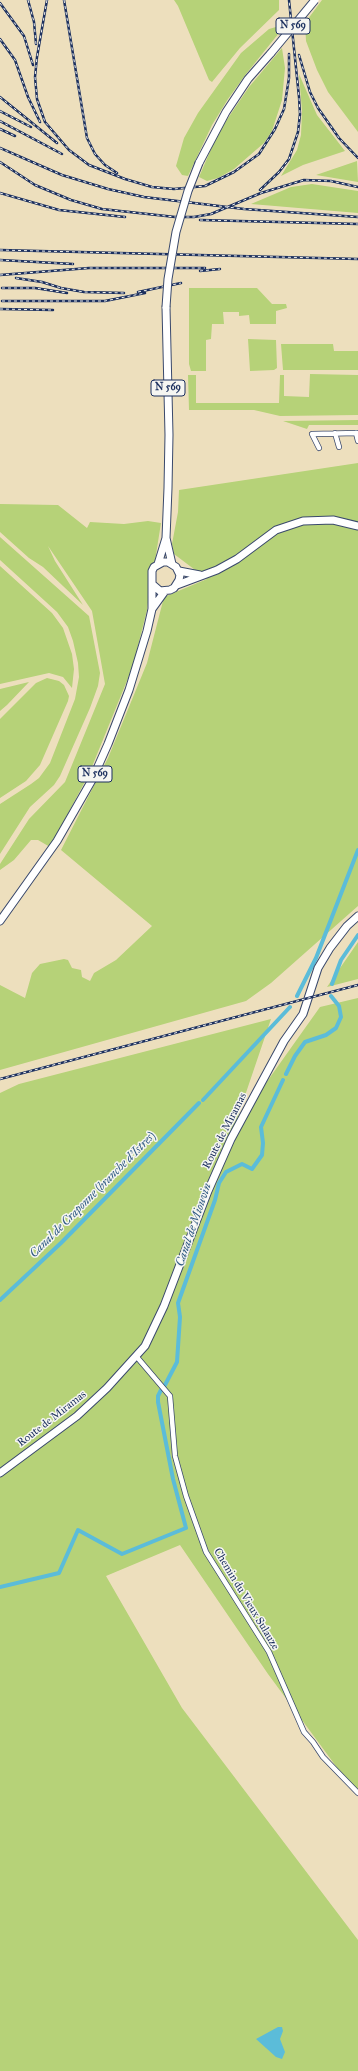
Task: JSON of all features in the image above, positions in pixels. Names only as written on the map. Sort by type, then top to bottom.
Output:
[{"type":"main road","name":"N 569","points":[[158,564],[166,538],[169,470],[166,307],[168,279],[176,232],[188,191],[199,163],[226,112],[248,79],[315,0]]},
{"type":"main road","points":[[200,575],[179,571],[172,564],[163,562],[154,567],[150,575],[153,585],[160,590],[170,590],[200,575],[217,570],[237,559],[276,530],[291,525],[319,520],[333,520],[358,526]]},
{"type":"main road","name":"N 569","points":[[166,538],[172,564]]},
{"type":"main road","points":[[178,585],[180,575],[179,571]]},
{"type":"main road","name":"N 569","points":[[0,921],[58,841],[92,780],[129,690],[140,656],[152,609],[153,585]]},
{"type":"main road","name":"N 569","points":[[152,609],[165,591]]},
{"type":"main road","name":"Route de Miramas","points":[[0,1473],[78,1416],[136,1356],[154,1330],[208,1191],[231,1139],[284,1041],[303,1014],[318,968],[346,926],[358,916]]},
{"type":"street","points":[[335,433],[339,447]]},
{"type":"street","points":[[319,448],[312,434],[357,433],[358,441]]},
{"type":"street","name":"Chemin du Vieux Sulauze","points":[[136,1356],[170,1396],[175,1456],[186,1496],[206,1552],[269,1652],[304,1732],[323,1757],[358,1793]]},
{"type":"green space","points":[[174,0],[279,0],[279,10],[240,48],[212,82],[209,80],[178,6]]},
{"type":"green space","points":[[322,0],[358,0],[358,132],[328,92],[317,70],[306,41],[305,23]]},
{"type":"green space","points":[[276,27],[279,33],[228,99],[212,125],[188,176],[182,175],[176,166],[184,138],[198,113],[241,53],[269,29]]},
{"type":"green space","points":[[282,48],[285,68],[282,100],[272,131],[264,143],[234,169],[218,178],[207,181],[199,177],[215,140],[226,121],[249,87]]},
{"type":"green space","points":[[299,74],[317,115],[345,151],[303,165],[281,176],[297,150],[301,135],[302,111]]},
{"type":"green space","points":[[357,161],[358,182],[316,175]]},
{"type":"green space","points":[[312,184],[358,191],[358,213],[251,204],[291,187]]},
{"type":"green space","points":[[189,288],[257,288],[272,304],[286,304],[287,308],[276,311],[276,324],[250,324],[249,315],[239,316],[239,312],[223,312],[224,324],[212,324],[211,339],[206,340],[206,371],[191,371],[189,364]]},
{"type":"green space","points":[[248,339],[276,340],[277,368],[274,370],[250,371]]},
{"type":"green space","points":[[281,344],[333,344],[334,351],[358,351],[358,370],[283,370]]},
{"type":"green space","points":[[310,374],[358,375],[358,415],[280,416],[254,410],[189,410],[188,375],[196,375],[196,403],[279,403],[280,375],[284,375],[284,396],[309,397]]},
{"type":"green space","points":[[358,420],[358,425],[309,425],[307,429],[283,421]]},
{"type":"green space","points":[[358,463],[358,906],[271,983],[246,1001],[0,1070],[0,985],[25,998],[32,973],[40,964],[64,959],[68,960],[72,968],[81,970],[82,977],[90,981],[94,973],[116,960],[152,926],[61,850],[108,758],[147,663],[164,597],[207,579],[174,554],[172,544],[178,512],[179,490]]},
{"type":"green space","points":[[0,504],[58,505],[87,528],[90,522],[124,524],[148,521],[161,523],[155,561],[151,565],[149,571],[149,595],[147,610],[133,666],[89,774],[50,847],[38,840],[31,840],[14,860],[0,870],[0,864],[29,819],[65,782],[105,684],[92,611],[48,546],[55,561],[83,605],[43,567],[29,558],[0,532]]},
{"type":"green space","points":[[0,537],[89,616],[100,673],[98,686],[90,708],[60,776],[54,785],[30,807],[0,854],[0,804],[39,778],[50,763],[75,699],[79,677],[78,663],[68,627],[57,612],[0,560]]},
{"type":"green space","points":[[0,566],[52,613],[63,628],[72,654],[74,669],[72,688],[63,677],[49,673],[0,684]]},
{"type":"green space","points":[[47,678],[59,681],[64,685],[69,696],[68,701],[40,765],[26,781],[0,798],[0,719],[36,683]]},
{"type":"green space","points":[[29,682],[7,705],[0,711],[0,689]]},
{"type":"green space","points":[[358,942],[358,979],[327,987]]},
{"type":"green space","points":[[358,998],[358,1796],[268,1674],[180,1545],[106,1576],[182,1708],[358,1940],[358,2071],[0,2071],[0,1093],[19,1084],[271,1019],[234,1128],[320,1007]]},
{"type":"water","points":[[278,2027],[282,2027],[283,2031],[280,2039],[285,2052],[282,2059],[276,2057],[256,2039]]},
{"type":"waterway","name":"Canal de Craponne (branche d'Istres)","points":[[297,996],[316,958],[358,850]]},
{"type":"waterway","name":"Canal de Miouvin","points":[[332,984],[341,960],[358,935]]},
{"type":"waterway","name":"Canal de Miouvin","points":[[286,1074],[295,1056],[305,1042],[326,1035],[336,1028],[341,1017],[339,1006],[331,996]]},
{"type":"waterway","name":"Canal de Craponne (branche d'Istres)","points":[[203,1100],[290,1007]]},
{"type":"waterway","name":"Canal de Miouvin","points":[[165,1385],[177,1362],[180,1317],[178,1303],[215,1200],[219,1183],[226,1172],[242,1164],[252,1169],[262,1155],[263,1143],[261,1127],[283,1080]]},
{"type":"waterway","name":"Canal de Craponne (branche d'Istres)","points":[[0,1300],[61,1243],[199,1103]]},
{"type":"waterway","points":[[0,1587],[59,1573],[78,1530],[122,1554],[186,1528],[173,1479],[158,1402],[158,1396],[161,1390]]},
{"type":"railway","points":[[28,0],[34,22],[36,44]]},
{"type":"railway","points":[[47,0],[35,77],[37,99],[45,122],[69,150],[89,165],[125,179],[152,187],[174,189],[205,186],[234,172],[259,154],[275,129],[284,109],[289,78],[289,54]]},
{"type":"railway","points":[[64,0],[87,138],[95,154],[105,165],[117,173]]},
{"type":"railway","points":[[260,190],[279,172],[289,159],[298,132],[300,114],[299,97],[289,0]]},
{"type":"railway","points":[[0,3],[24,36],[33,65]]},
{"type":"railway","points":[[0,39],[15,60],[28,97],[40,122]]},
{"type":"railway","points":[[299,55],[310,92],[318,108],[339,138],[358,158]]},
{"type":"railway","points":[[0,97],[57,143]]},
{"type":"railway","points":[[0,111],[31,127]]},
{"type":"railway","points":[[0,121],[62,154]]},
{"type":"railway","points":[[0,129],[15,136]]},
{"type":"railway","points":[[0,148],[62,175],[108,189],[144,197],[244,209],[358,217]]},
{"type":"railway","points":[[0,162],[35,185],[71,200],[102,209],[175,217],[194,217],[211,214],[261,193],[304,180],[331,181],[358,187]]},
{"type":"railway","points":[[0,193],[59,210],[125,217]]},
{"type":"railway","points":[[200,220],[358,224]]},
{"type":"railway","points":[[0,250],[358,259]]},
{"type":"railway","points":[[0,260],[73,264]]},
{"type":"railway","points":[[0,275],[89,268],[205,268]]},
{"type":"railway","points":[[200,271],[220,269]]},
{"type":"railway","points":[[16,278],[42,282],[61,288]]},
{"type":"railway","points":[[138,292],[181,283]]},
{"type":"railway","points":[[2,288],[35,288],[67,293]]},
{"type":"railway","points":[[61,288],[84,292],[124,293]]},
{"type":"railway","points":[[2,301],[105,301],[145,293]]},
{"type":"railway","points":[[0,309],[53,310]]},
{"type":"railway","points":[[0,1079],[358,985]]}]
